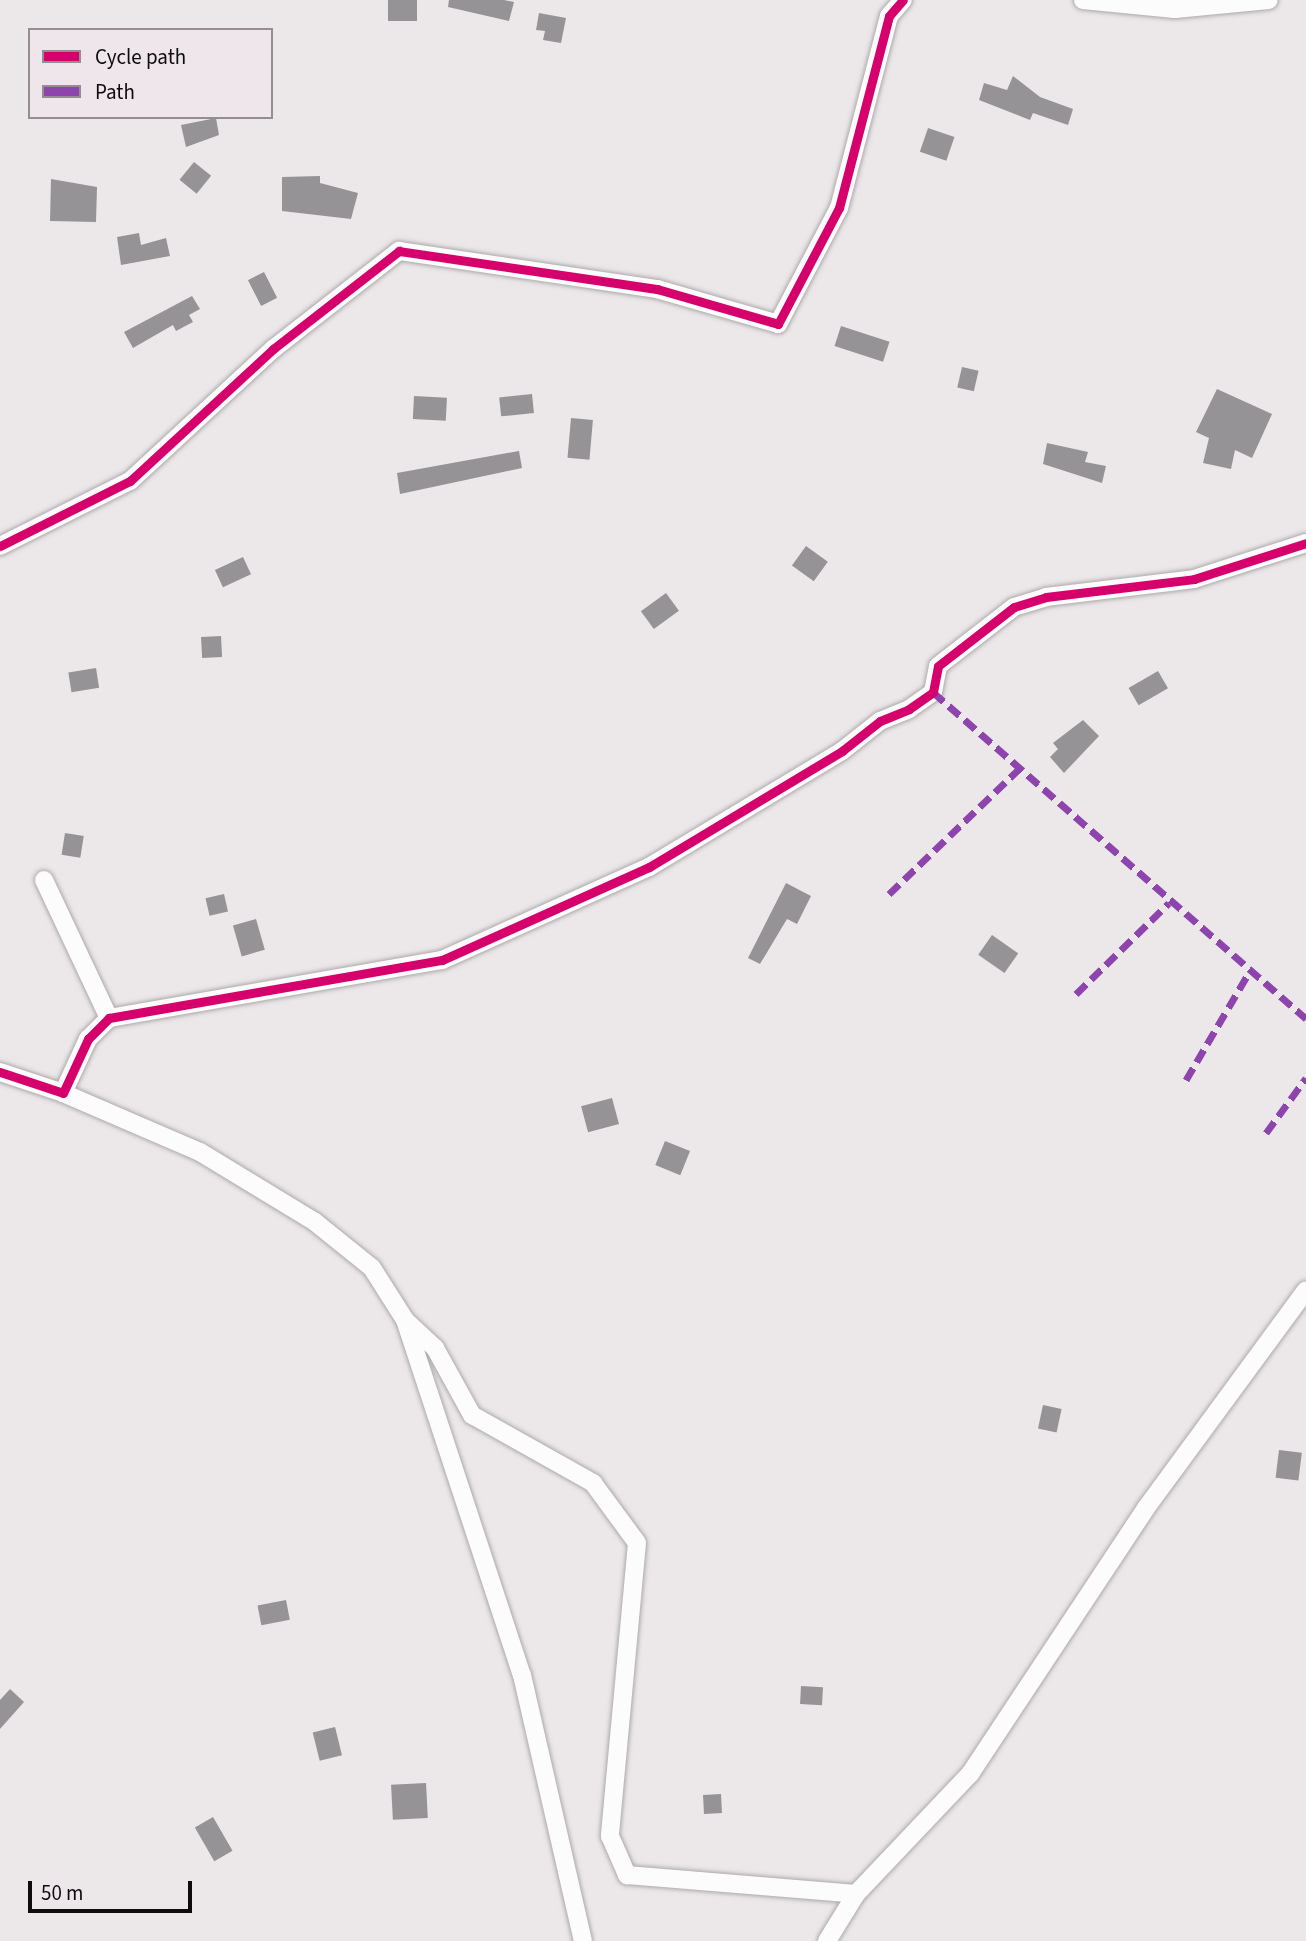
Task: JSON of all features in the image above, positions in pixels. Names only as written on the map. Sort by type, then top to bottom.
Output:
[{"type":"street","points":[[0,546],[130,481],[273,349],[399,251],[657,289],[778,324],[839,208],[889,16],[903,0]]},
{"type":"street","points":[[1083,0],[1175,9],[1269,0]]},
{"type":"street","points":[[63,1093],[83,1047],[109,1018],[442,960],[649,867],[842,751],[880,721],[909,709],[933,692],[938,666],[1014,607],[1046,597],[1194,579],[1306,543]]},
{"type":"street","points":[[44,880],[109,1018]]},
{"type":"street","points":[[0,1072],[63,1093],[200,1152],[315,1222],[372,1268],[405,1320],[522,1675],[583,1941]]},
{"type":"street","points":[[827,1941],[856,1895],[970,1774],[1146,1508],[1306,1290]]},
{"type":"street","points":[[405,1320],[435,1348],[472,1415],[593,1483],[637,1543],[610,1836],[627,1875],[856,1895]]},
{"type":"building","points":[[388,0],[417,0],[417,21],[388,21]]},
{"type":"building","points":[[449,0],[514,2],[509,21],[448,7]]},
{"type":"building","points":[[539,13],[566,18],[561,43],[543,40],[545,31],[536,30]]},
{"type":"building","points":[[1013,76],[1040,97],[1073,109],[1068,125],[1033,113],[1030,120],[979,100],[984,83],[1007,90]]},
{"type":"building","points":[[216,119],[219,135],[186,147],[181,125]]},
{"type":"building","points":[[928,128],[954,137],[946,161],[920,152]]},
{"type":"building","points":[[194,162],[211,176],[197,194],[180,180]]},
{"type":"building","points":[[320,176],[320,183],[358,193],[351,219],[282,211],[282,177]]},
{"type":"building","points":[[51,179],[97,187],[96,222],[50,221]]},
{"type":"building","points":[[139,233],[141,245],[166,238],[170,256],[121,265],[117,237]]},
{"type":"building","points":[[264,272],[277,298],[261,306],[248,280]]},
{"type":"building","points":[[192,296],[200,309],[189,315],[193,322],[176,331],[173,325],[133,348],[124,332]]},
{"type":"building","points":[[841,326],[890,342],[883,362],[835,346]]},
{"type":"building","points":[[962,367],[979,371],[974,391],[957,387]]},
{"type":"building","points":[[1217,389],[1272,414],[1252,458],[1235,450],[1231,469],[1203,463],[1209,438],[1196,432]]},
{"type":"building","points":[[532,394],[534,413],[501,416],[499,397]]},
{"type":"building","points":[[414,396],[447,398],[446,421],[413,419]]},
{"type":"building","points":[[571,418],[593,420],[589,460],[568,458]]},
{"type":"building","points":[[1047,443],[1088,452],[1085,462],[1106,466],[1102,483],[1043,464]]},
{"type":"building","points":[[519,451],[522,468],[400,494],[397,473]]},
{"type":"building","points":[[806,546],[828,562],[814,581],[792,565]]},
{"type":"building","points":[[243,557],[251,574],[223,587],[215,570]]},
{"type":"building","points":[[666,593],[679,611],[654,629],[641,611]]},
{"type":"building","points":[[221,636],[222,657],[202,658],[201,637]]},
{"type":"building","points":[[96,668],[99,688],[71,692],[68,672]]},
{"type":"building","points":[[1158,671],[1168,688],[1139,705],[1129,688]]},
{"type":"building","points":[[1083,720],[1099,736],[1064,773],[1050,757],[1058,749],[1053,743]]},
{"type":"building","points":[[65,833],[84,836],[80,858],[62,855]]},
{"type":"building","points":[[786,883],[811,896],[797,924],[787,919],[760,964],[748,958]]},
{"type":"building","points":[[224,894],[228,912],[210,916],[205,898]]},
{"type":"building","points":[[256,919],[265,950],[242,956],[233,926]]},
{"type":"building","points":[[992,935],[1018,953],[1004,973],[978,955]]},
{"type":"building","points":[[612,1098],[619,1124],[588,1132],[581,1106]]},
{"type":"building","points":[[665,1141],[690,1151],[680,1175],[655,1165]]},
{"type":"building","points":[[1043,1405],[1062,1409],[1057,1432],[1038,1428]]},
{"type":"building","points":[[1279,1450],[1302,1453],[1298,1481],[1276,1478]]},
{"type":"building","points":[[286,1600],[290,1620],[261,1625],[258,1606]]},
{"type":"building","points":[[801,1686],[823,1687],[822,1705],[800,1704]]},
{"type":"building","points":[[10,1689],[24,1702],[0,1729],[0,1700]]},
{"type":"building","points":[[335,1727],[342,1755],[320,1761],[313,1733]]},
{"type":"building","points":[[426,1783],[428,1818],[393,1820],[391,1785]]},
{"type":"building","points":[[721,1794],[722,1813],[704,1814],[703,1795]]},
{"type":"building","points":[[213,1817],[232,1851],[214,1861],[195,1828]]},
{"type":"marked path","points":[[933,692],[1306,1019]]},
{"type":"marked path","points":[[889,894],[1019,769]]},
{"type":"marked path","points":[[1076,994],[1169,903]]},
{"type":"marked path","points":[[1186,1080],[1250,971]]},
{"type":"marked path","points":[[1266,1133],[1306,1078]]},
{"type":"cycle path","points":[[0,546],[130,481],[273,349],[399,251],[657,289],[778,324],[839,208],[889,16],[903,0]]},
{"type":"cycle path","points":[[0,1072],[63,1093],[88,1039],[109,1018],[442,960],[649,867],[842,751],[880,721],[909,709],[933,692],[938,666],[1014,607],[1046,597],[1194,579],[1306,543]]}]
